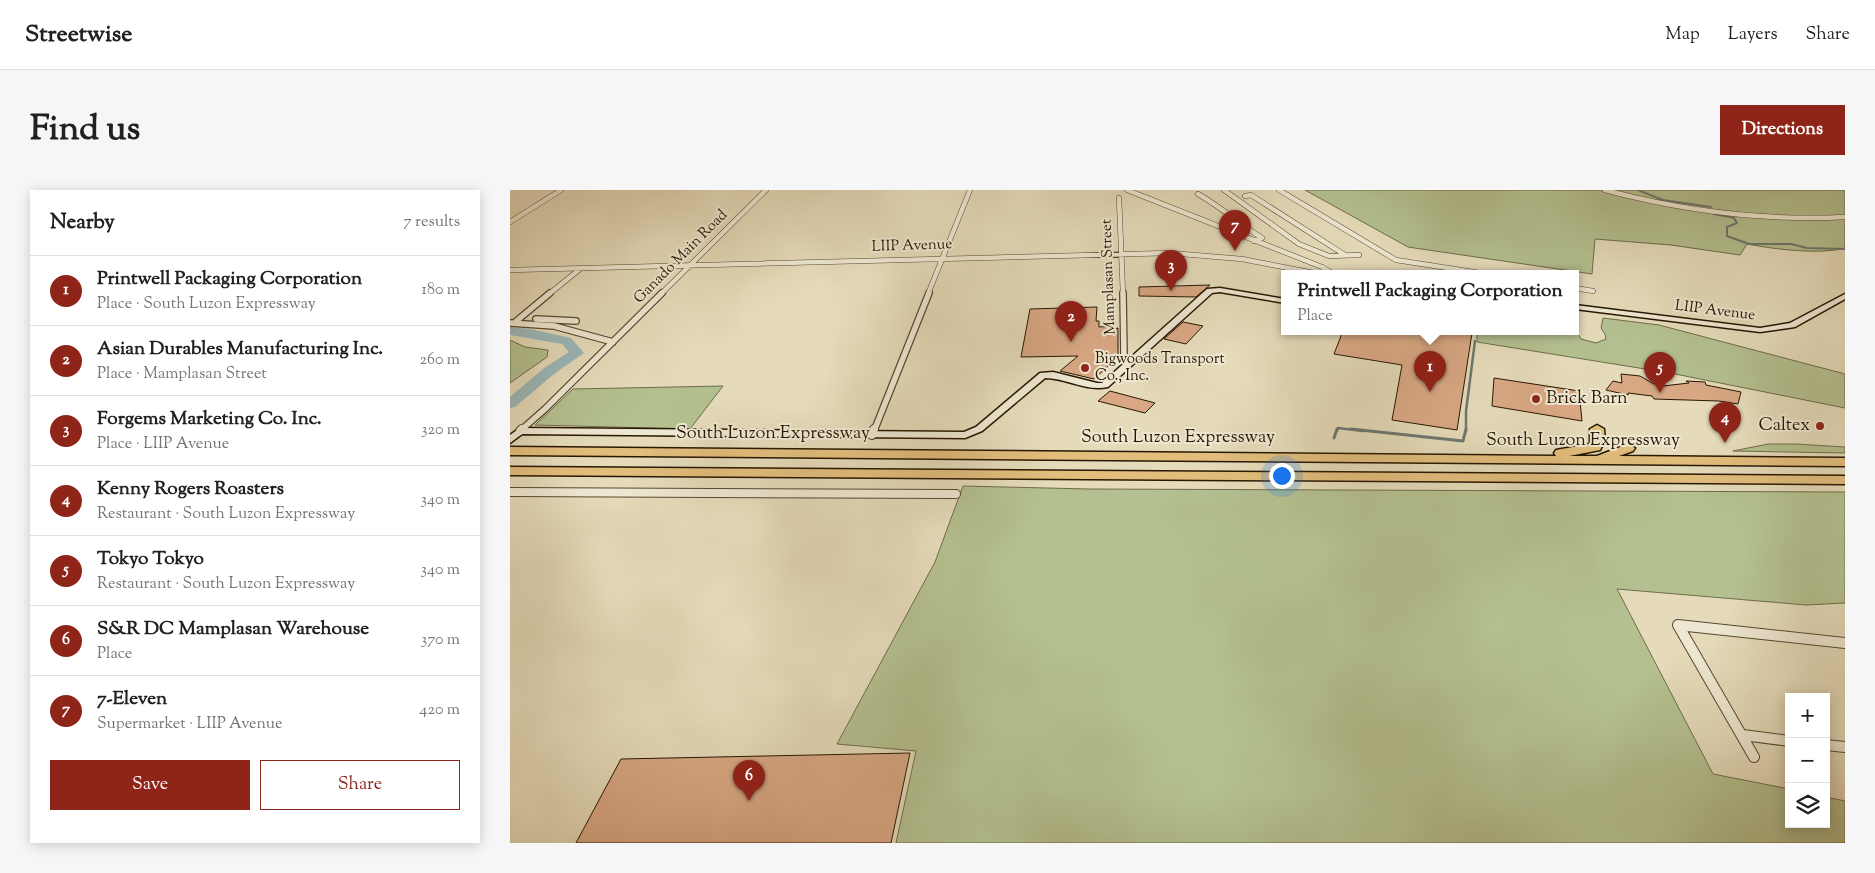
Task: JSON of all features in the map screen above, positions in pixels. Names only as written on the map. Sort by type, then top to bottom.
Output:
[{"type":"highway","points":[[1518,460],[1595,447],[1598,441],[1597,429]]},
{"type":"highway","points":[[1594,460],[1628,448]]},
{"type":"highway","name":"South Luzon Expressway","points":[[510,451],[1845,462]]},
{"type":"highway","name":"South Luzon Expressway","points":[[510,471],[1845,480]]},
{"type":"street","points":[[510,222],[561,190]]},
{"type":"street","name":"Ganado Main Road","points":[[520,432],[766,190]]},
{"type":"street","points":[[872,435],[970,190]]},
{"type":"street","points":[[1126,190],[1326,270]]},
{"type":"street","points":[[1224,190],[1299,244],[1329,256],[1359,255]]},
{"type":"street","points":[[1279,190],[1396,260],[1460,270]]},
{"type":"street","points":[[1606,190],[1661,203],[1729,213],[1797,218],[1845,217]]},
{"type":"street","points":[[1198,194],[1216,204],[1234,220],[1262,238],[1254,241]]},
{"type":"street","points":[[1245,196],[1250,195],[1345,255]]},
{"type":"street","name":"Mamplasan Street","points":[[1119,198],[1124,356]]},
{"type":"street","name":"LIIP Avenue","points":[[510,270],[943,258],[1198,254],[1299,270]]},
{"type":"street","points":[[1316,265],[1329,256]]},
{"type":"street","points":[[1418,270],[1419,264]]},
{"type":"street","points":[[512,323],[580,269]]},
{"type":"street","points":[[1579,289],[1593,291]]},
{"type":"street","points":[[510,440],[520,432],[954,436],[970,434],[979,429],[1043,375],[1053,375],[1100,386],[1105,385],[1211,291],[1222,290],[1281,300]]},
{"type":"street","name":"LIIP Avenue","points":[[1579,308],[1760,330],[1792,324],[1845,296]]},
{"type":"street","points":[[519,318],[576,321]]},
{"type":"street","points":[[512,323],[554,326],[613,342]]},
{"type":"street","points":[[510,492],[956,494]]},
{"type":"street","points":[[1754,758],[1678,625],[1845,643]]},
{"type":"street","points":[[1743,736],[1785,741]]},
{"type":"street","points":[[1830,745],[1845,747]]},
{"type":"green space","points":[[1305,190],[1845,190],[1845,248],[1835,250],[1810,251],[1747,244],[1740,255],[1671,245],[1595,239],[1592,274],[1579,272],[1579,270],[1565,270],[1408,247]]},
{"type":"green space","points":[[1603,318],[1659,325],[1845,374],[1845,408],[1670,373],[1477,342],[1477,335],[1579,335],[1581,339],[1596,343],[1606,339],[1601,328]]},
{"type":"green space","points":[[510,340],[525,347],[548,350],[547,357],[510,383]]},
{"type":"green space","points":[[723,386],[690,429],[535,425],[573,389]]},
{"type":"green space","points":[[1768,444],[1845,447],[1845,453],[1733,451]]},
{"type":"green space","points":[[963,486],[1089,489],[1845,492],[1845,603],[1806,605],[1617,589],[1713,774],[1785,788],[1785,828],[1830,828],[1830,798],[1845,801],[1845,843],[896,843],[916,751],[837,744],[935,562]]},
{"type":"building","points":[[1210,285],[1196,297],[1139,296],[1139,287]]},
{"type":"building","points":[[1097,307],[1096,321],[1099,321],[1099,327],[1114,326],[1114,329],[1118,328],[1118,357],[1094,379],[1060,371],[1078,356],[1021,357],[1030,309]]},
{"type":"building","points":[[1183,322],[1203,326],[1186,344],[1164,339]]},
{"type":"building","points":[[1341,335],[1472,335],[1457,430],[1392,420],[1402,365],[1334,354]]},
{"type":"building","points":[[1621,374],[1640,376],[1654,384],[1658,383],[1663,386],[1689,383],[1686,381],[1705,382],[1706,385],[1741,392],[1738,404],[1719,401],[1654,399],[1652,396],[1628,393],[1628,395],[1606,390],[1613,381],[1622,383]]},
{"type":"building","name":"Brick Barn","points":[[1494,378],[1579,391],[1582,421],[1492,406]]},
{"type":"building","points":[[1110,391],[1155,403],[1145,413],[1098,401]]},
{"type":"building","points":[[910,753],[891,843],[576,843],[621,759]]},
{"type":"waterway","points":[[1638,190],[1663,200],[1711,207]]},
{"type":"waterway","points":[[1714,214],[1734,218],[1737,223],[1727,227],[1727,236],[1749,244],[1791,244],[1807,248],[1845,249]]},
{"type":"waterway","points":[[510,331],[530,333],[566,341],[577,353],[549,371],[510,404]]},
{"type":"waterway","points":[[1466,429],[1466,411],[1475,341]]},
{"type":"waterway","points":[[1337,431],[1338,428],[1363,431]]},
{"type":"waterway","points":[[1334,438],[1337,429]]},
{"type":"waterway","points":[[1351,429],[1463,441],[1466,429]]},
{"type":"place","name":"7-Eleven","points":[[1235,251]]},
{"type":"place","name":"Forgems Marketing Co. Inc.","points":[[1171,291]]},
{"type":"place","name":"Asian Durables Manufacturing Inc.","points":[[1071,342]]},
{"type":"place","name":"Bigwoods Transport Co., Inc.","points":[[1085,368]]},
{"type":"place","name":"Printwell Packaging Corporation","points":[[1430,392]]},
{"type":"place","name":"Tokyo Tokyo","points":[[1660,393]]},
{"type":"place","name":"Brick Barn","points":[[1536,399]]},
{"type":"place","name":"Caltex","points":[[1820,426]]},
{"type":"place","name":"Kenny Rogers Roasters","points":[[1725,443]]},
{"type":"place","name":"S&R DC Mamplasan Warehouse","points":[[749,801]]}]
